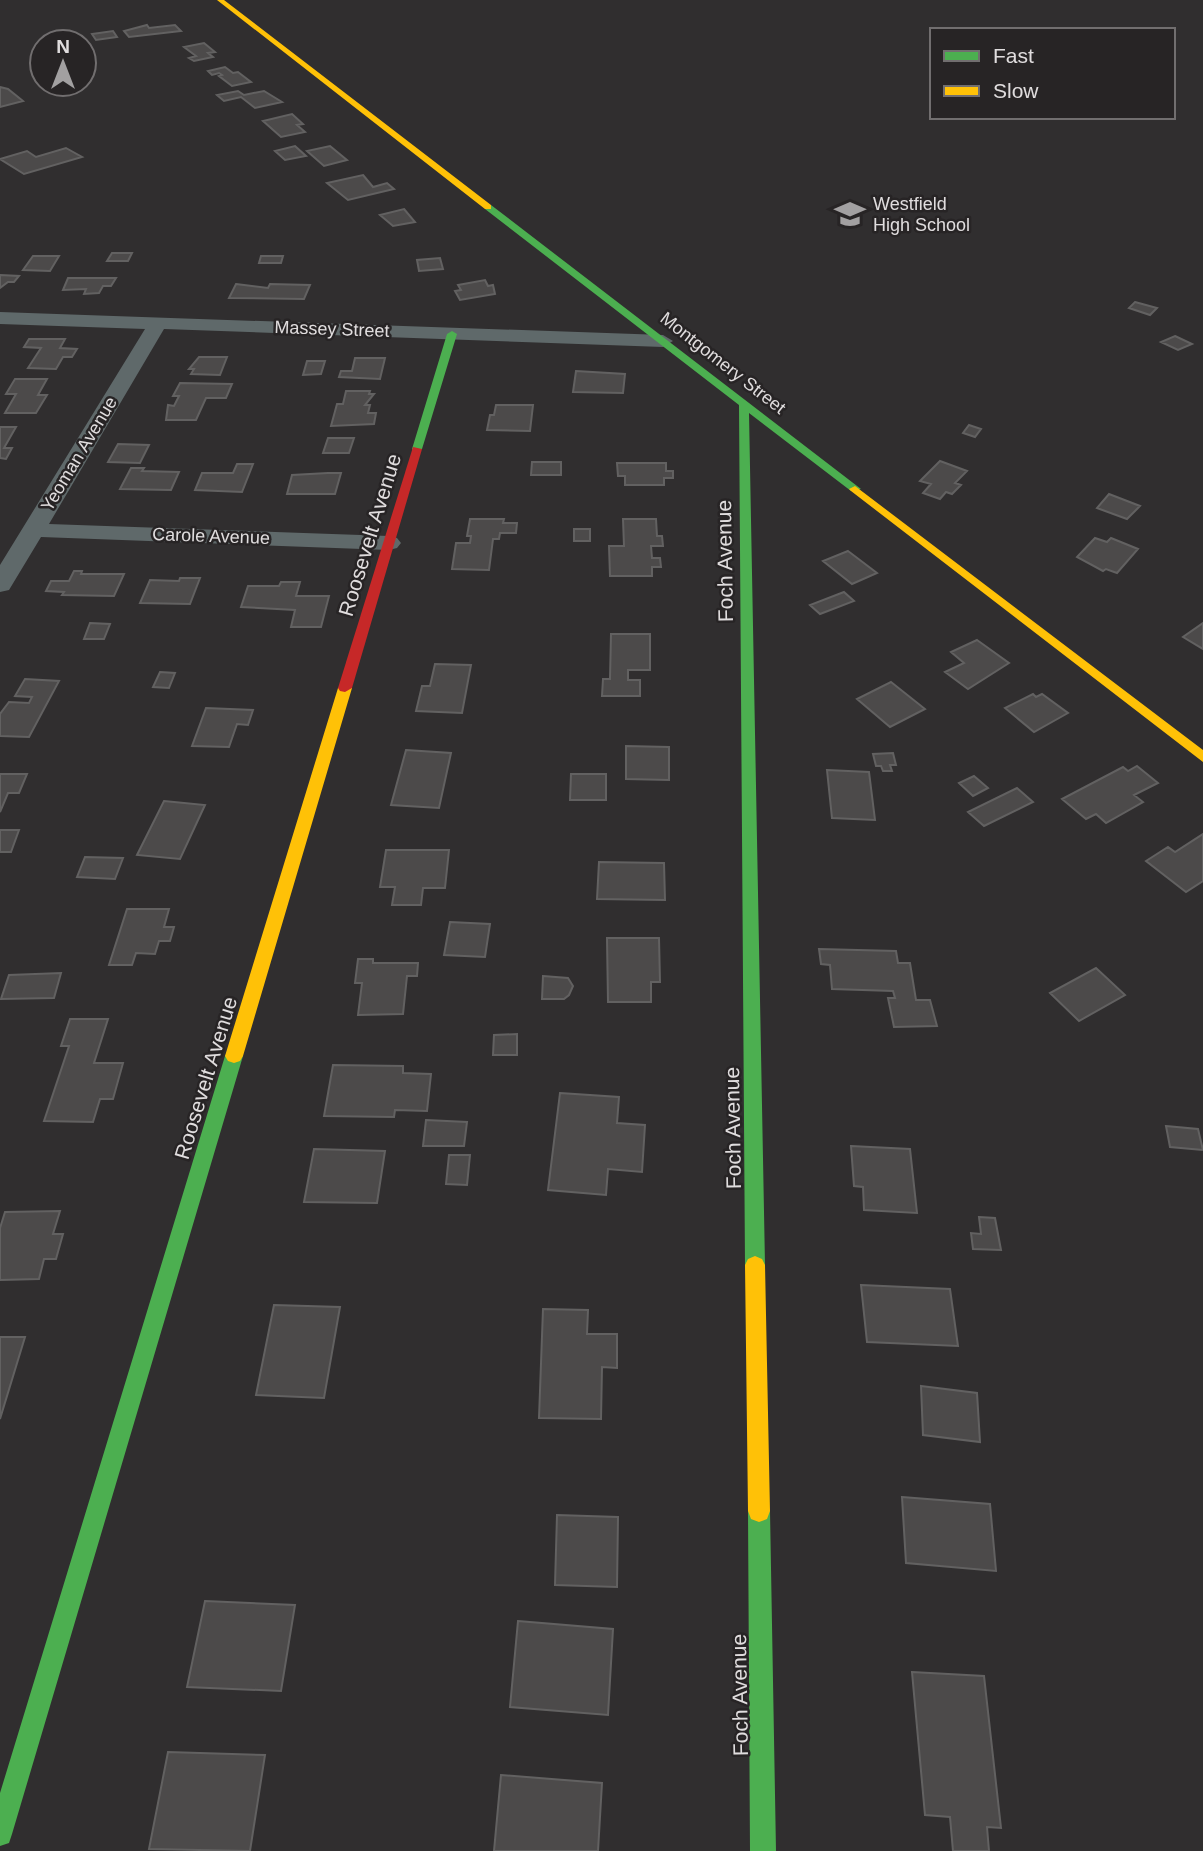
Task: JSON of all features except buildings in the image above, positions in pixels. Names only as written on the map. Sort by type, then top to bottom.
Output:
[{"type":"street","name":"Montgomery Street","points":[[220,0],[1203,757]]},
{"type":"street","name":"Massey Street","points":[[0,318],[663,341]]},
{"type":"street","name":"Yeoman Avenue","points":[[0,585],[158,323]]},
{"type":"street","name":"Roosevelt Avenue","points":[[0,1834],[452,334]]},
{"type":"street","name":"Foch Avenue","points":[[744,404],[763,1851]]},
{"type":"street","name":"Carole Avenue","points":[[33,530],[389,543]]},
{"type":"traffic: fast","points":[[488,207],[855,489]]},
{"type":"traffic: fast","points":[[417,449],[452,334]]},
{"type":"traffic: fast","points":[[744,404],[755,1265]]},
{"type":"traffic: fast","points":[[0,1834],[234,1056]]},
{"type":"traffic: fast","points":[[759,1511],[763,1851]]},
{"type":"traffic: slow","points":[[220,0],[488,207]]},
{"type":"traffic: slow","points":[[855,489],[1203,757]]},
{"type":"traffic: slow","points":[[234,1056],[345,688]]},
{"type":"traffic: slow","points":[[755,1265],[759,1511]]},
{"type":"traffic: jam","points":[[345,688],[417,449]]},
{"type":"place","name":"Westfield High School","points":[[850,214]]}]
